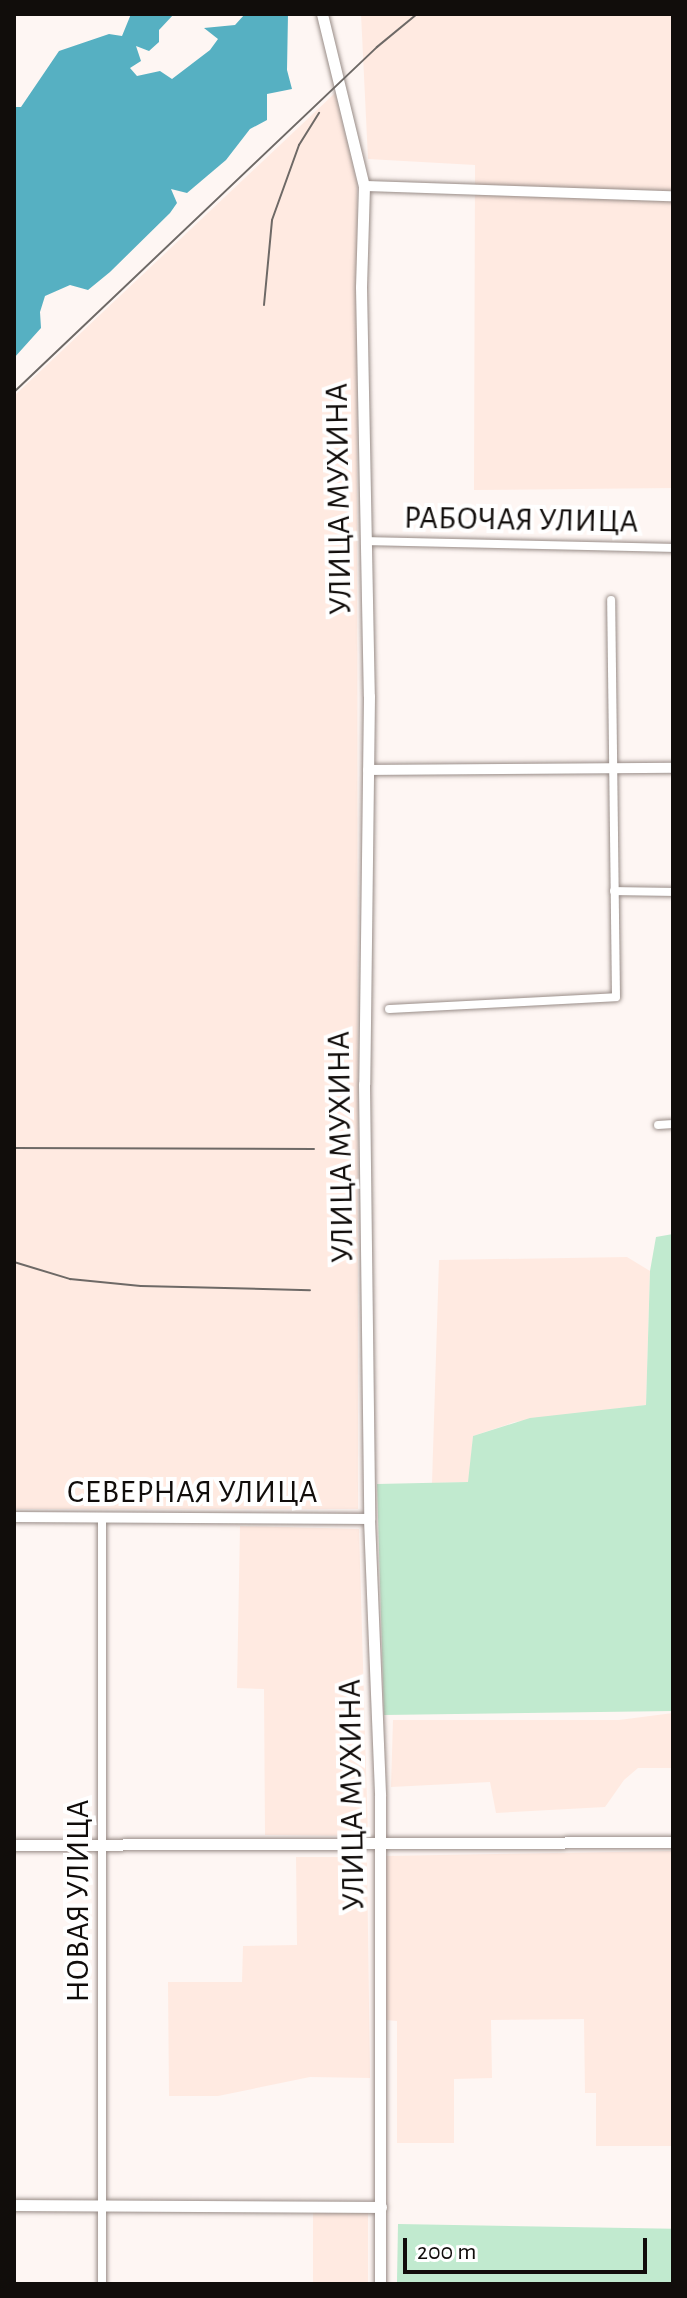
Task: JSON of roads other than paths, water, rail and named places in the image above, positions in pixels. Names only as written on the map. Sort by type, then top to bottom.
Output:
[{"type":"main road","name":"УЛИЦА МУХИНА","points":[[322,14],[364,186],[361,301],[367,541],[368,770],[364,1084],[369,1519],[381,1844],[380,2284]]},
{"type":"main road","points":[[14,1845],[673,1842]]},
{"type":"main road","points":[[14,2205],[381,2207]]},
{"type":"street","points":[[364,186],[673,196]]},
{"type":"street","name":"РАБОЧАЯ УЛИЦА","points":[[367,541],[673,548]]},
{"type":"street","points":[[389,1009],[616,997],[611,600]]},
{"type":"street","points":[[368,770],[673,768]]},
{"type":"street","points":[[614,891],[673,892]]},
{"type":"street","points":[[658,1125],[673,1124]]},
{"type":"street","name":"СЕВЕРНАЯ УЛИЦА","points":[[14,1517],[369,1519]]},
{"type":"street","name":"НОВАЯ УЛИЦА","points":[[102,1517],[102,2284]]},
{"type":"water","points":[[131,14],[174,14],[159,30],[159,42],[149,51],[136,46],[141,61],[130,68],[137,76],[160,71],[172,79],[210,50],[218,39],[204,28],[235,25],[245,14],[288,14],[287,70],[292,89],[267,94],[267,120],[250,129],[226,160],[187,193],[171,189],[177,203],[170,213],[110,272],[88,290],[70,285],[45,296],[40,312],[41,328],[14,358],[14,107],[21,107],[59,51],[109,34],[122,36]]},
{"type":"railway","points":[[14,392],[377,47],[417,14]]},
{"type":"railway","points":[[264,305],[272,220],[299,145],[319,113]]},
{"type":"railway","points":[[14,1148],[314,1149]]},
{"type":"railway","points":[[14,1262],[70,1279],[141,1286],[310,1290]]}]
